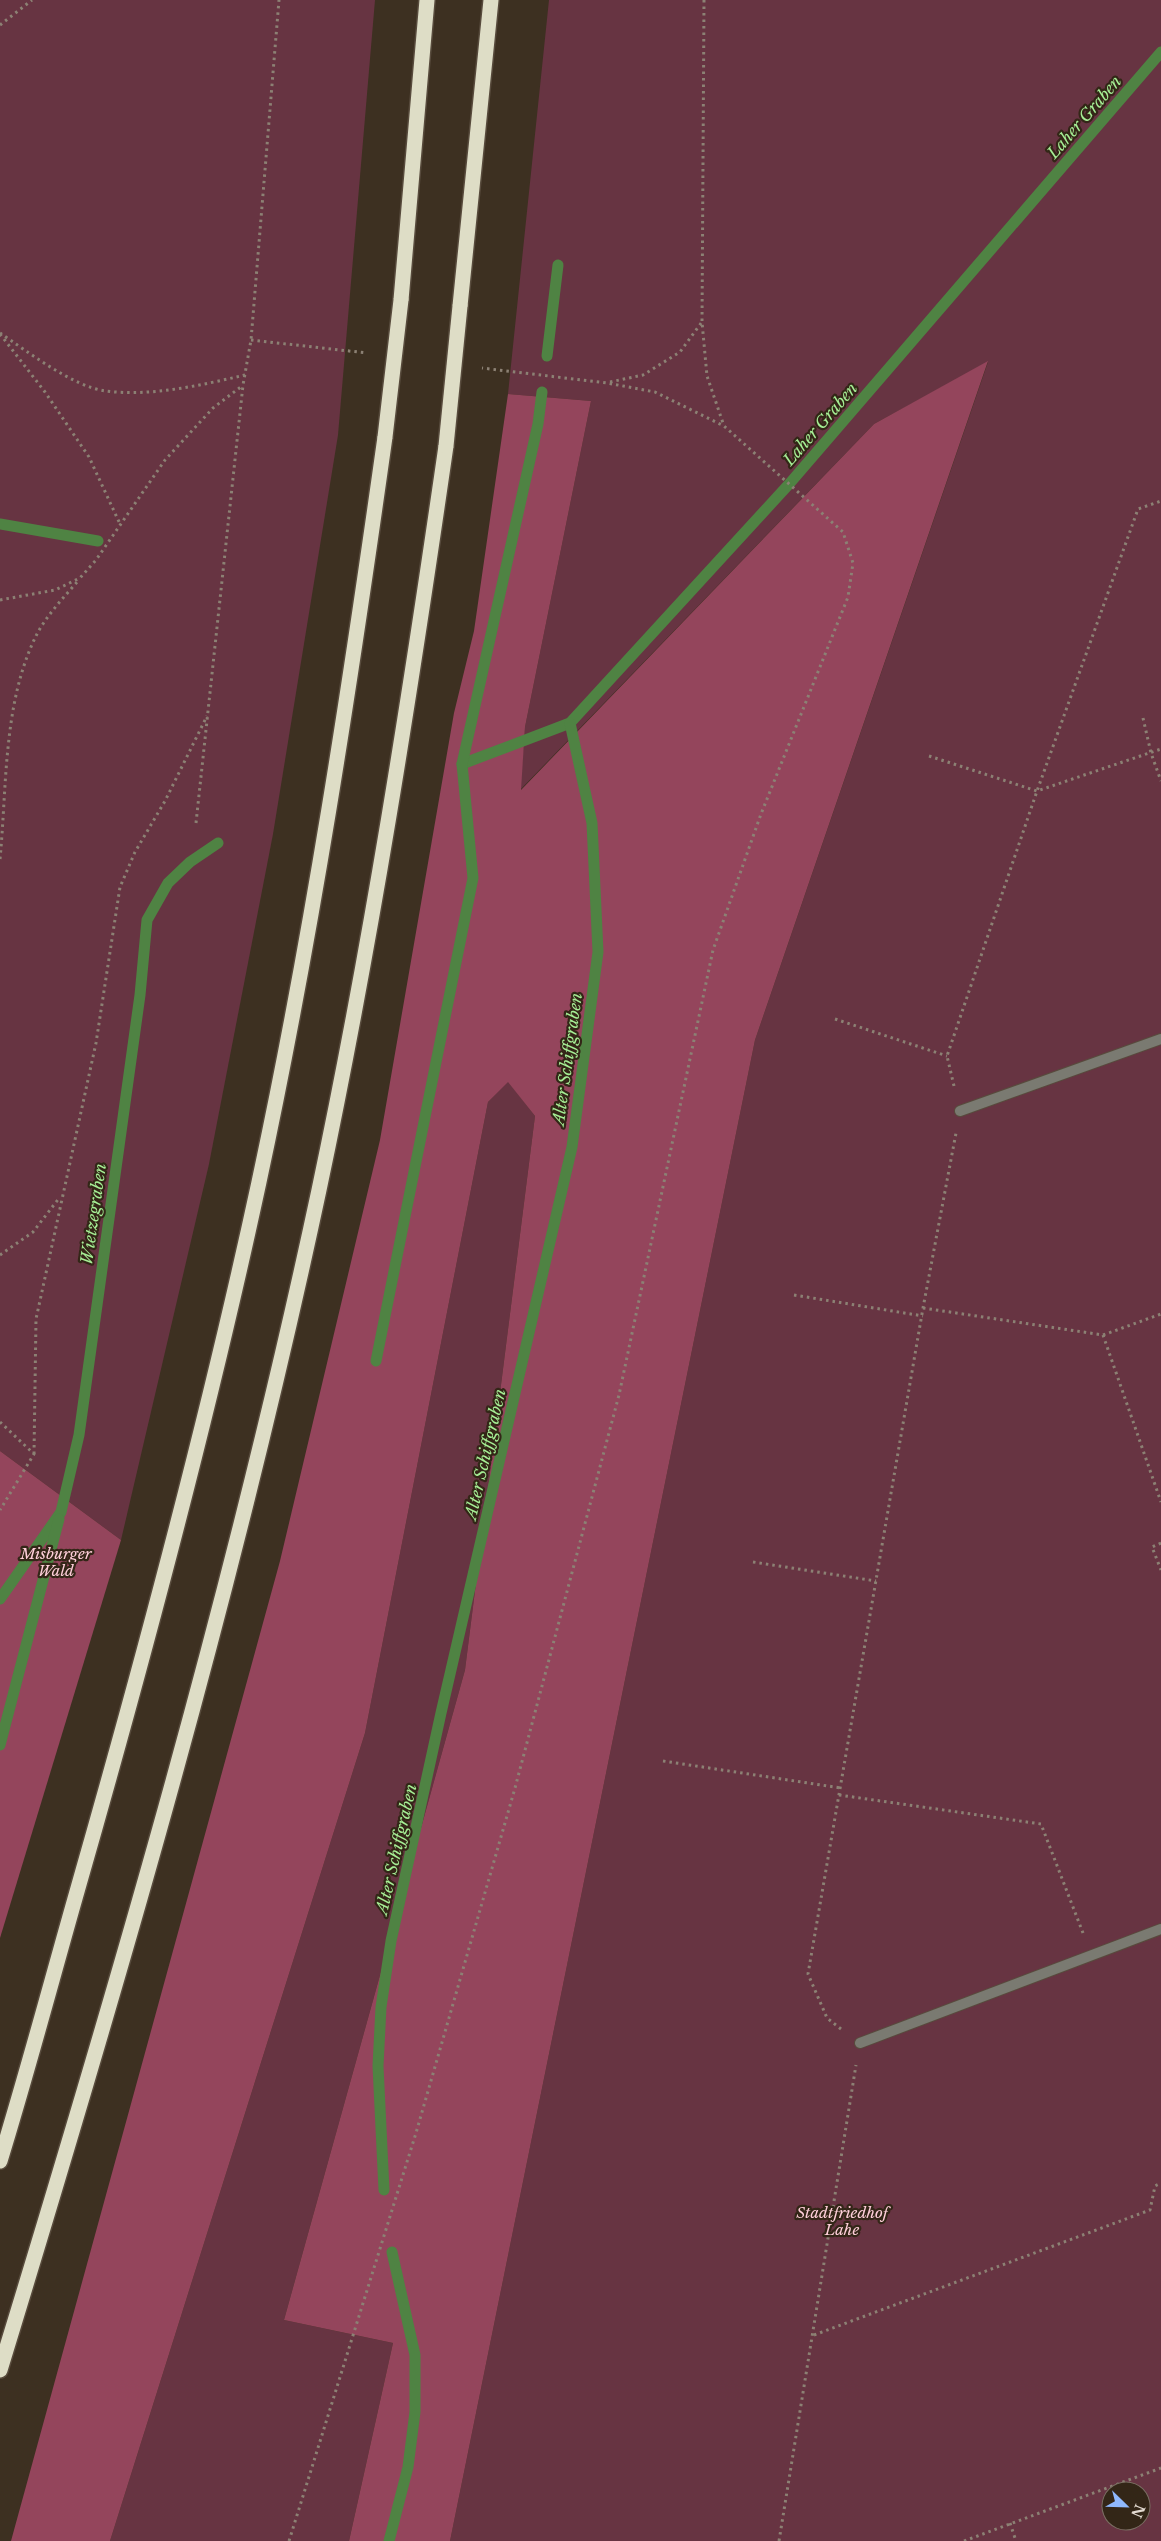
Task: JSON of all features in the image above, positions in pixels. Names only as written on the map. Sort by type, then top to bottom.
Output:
[{"type":"highway","points":[[0,2161],[123,1732],[214,1378],[260,1179],[328,825],[349,694],[402,300],[427,0]]},
{"type":"highway","points":[[0,2370],[84,2091],[175,1774],[276,1382],[319,1188],[385,844],[410,696],[446,446],[491,0]]},
{"type":"lane","points":[[960,1111],[1161,1038]]},
{"type":"lane","points":[[860,2044],[1161,1929]]},
{"type":"path","points":[[0,25],[32,0]]},
{"type":"path","points":[[196,823],[243,385],[251,340],[279,0]]},
{"type":"path","points":[[704,0],[702,322],[707,376],[724,426]]},
{"type":"path","points":[[607,383],[643,374],[680,352],[702,322]]},
{"type":"path","points":[[0,333],[62,374],[105,391],[164,390],[203,385],[245,375]]},
{"type":"path","points":[[0,333],[45,392],[89,457],[120,525]]},
{"type":"path","points":[[251,340],[352,352]]},
{"type":"path","points":[[289,2541],[416,2133],[515,1788],[619,1395],[713,950],[761,814],[848,597],[853,563],[842,532],[724,426],[654,392],[607,383],[508,371]]},
{"type":"path","points":[[0,859],[11,726],[22,677],[36,635],[120,525],[165,460],[213,408],[243,385]]},
{"type":"path","points":[[779,2541],[860,2044],[827,2018],[808,1974],[923,1308],[960,1111],[947,1056],[1037,791],[1138,509],[1161,501]]},
{"type":"path","points":[[0,600],[55,590],[80,578]]},
{"type":"path","points":[[0,1510],[34,1454],[36,1319],[96,1043],[120,887],[135,852],[165,800],[208,713]]},
{"type":"path","points":[[1143,718],[1150,753],[1161,781]]},
{"type":"path","points":[[929,756],[1037,791],[1161,749]]},
{"type":"path","points":[[835,1019],[947,1056]]},
{"type":"path","points":[[0,1255],[33,1232],[62,1195]]},
{"type":"path","points":[[794,1295],[922,1316]]},
{"type":"path","points":[[923,1308],[1103,1335],[1161,1314]]},
{"type":"path","points":[[1103,1335],[1161,1502]]},
{"type":"path","points":[[0,1422],[34,1454]]},
{"type":"path","points":[[1161,1543],[1152,1547],[1161,1570]]},
{"type":"path","points":[[753,1562],[876,1581]]},
{"type":"path","points":[[663,1761],[841,1788]]},
{"type":"path","points":[[839,1795],[1041,1824],[1092,1954]]},
{"type":"path","points":[[813,2336],[1150,2210],[1155,2186],[1161,2183]]},
{"type":"path","points":[[964,2541],[1161,2468]]},
{"type":"path","points":[[1010,2523],[1016,2541]]},
{"type":"green space","points":[[0,0],[375,0],[338,435],[273,834],[209,1164],[121,1540],[0,1451]]},
{"type":"green space","name":"Stadtfriedhof Lahe","points":[[549,0],[1161,0],[1161,2541],[450,2541],[755,1040],[988,362],[874,424],[520,790],[525,727],[591,401],[508,394]]},
{"type":"green space","points":[[988,361],[755,1040],[450,2541],[349,2541],[393,2343],[284,2320],[465,1670],[535,1116],[508,1082],[488,1102],[365,1733],[110,2541],[11,2541],[280,1561],[380,1140],[454,713],[474,631],[508,394],[591,401],[525,727],[521,790],[874,424]]},
{"type":"green space","points":[[508,1081],[535,1116],[465,1670],[284,2320],[393,2343],[349,2541],[110,2541],[365,1733],[488,1102]]},
{"type":"green space","name":"Misburger Wald","points":[[0,1451],[121,1540],[0,1938]]},
{"type":"waterway","name":"Laher Graben","points":[[462,764],[570,723],[790,483],[1161,52]]},
{"type":"waterway","points":[[547,356],[558,265]]},
{"type":"waterway","points":[[376,1361],[473,878],[462,764],[538,424],[542,392]]},
{"type":"waterway","points":[[0,524],[98,541]]},
{"type":"waterway","name":"Alter Schiffgraben","points":[[384,2190],[378,2066],[381,2007],[391,1941],[441,1713],[572,1147],[598,952],[592,823],[570,723]]},
{"type":"waterway","name":"Wietzegraben","points":[[0,1599],[61,1512],[79,1435],[140,995],[147,920],[168,883],[190,862],[218,843]]},
{"type":"waterway","points":[[0,1745],[59,1519]]},
{"type":"waterway","name":"Alter Schiffgraben","points":[[389,2541],[408,2467],[415,2412],[415,2355],[392,2252]]}]
